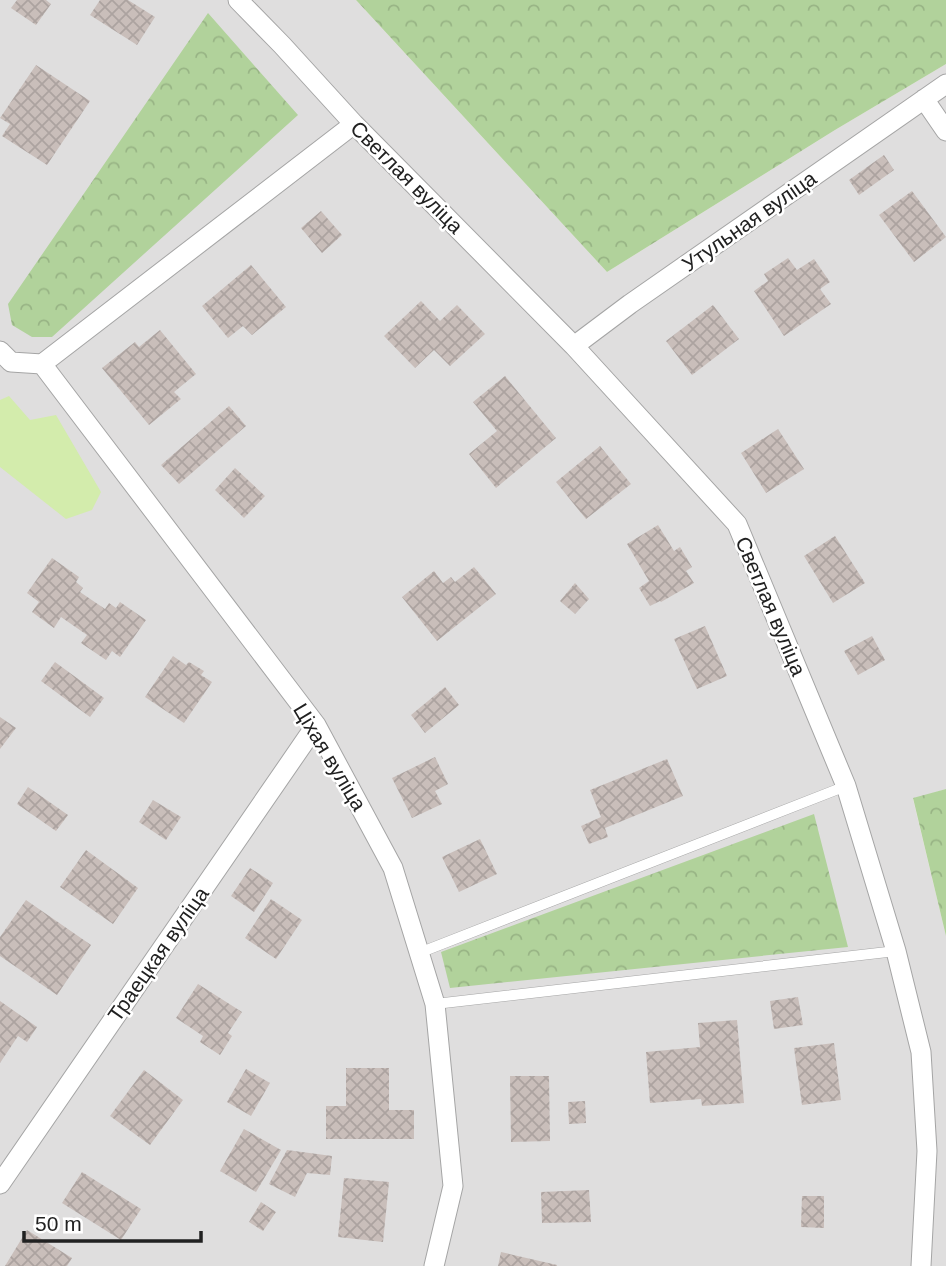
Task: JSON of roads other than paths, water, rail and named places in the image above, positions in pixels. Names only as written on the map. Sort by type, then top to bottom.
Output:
[{"type":"street","name":"Светлая вуліца","points":[[238,0],[354,124],[575,346],[737,524],[846,786],[895,951],[921,1052],[927,1151],[921,1266]]},
{"type":"street","name":"Утульная вуліца","points":[[575,346],[641,296],[946,84]]},
{"type":"street","points":[[924,99],[946,131]]},
{"type":"street","points":[[4,360],[42,364],[354,124]]},
{"type":"street","name":"Ціхая вуліца","points":[[42,364],[316,725],[393,868],[435,1004],[453,1186],[434,1266]]},
{"type":"street","name":"Траецкая вуліца","points":[[0,1184],[316,725]]},
{"type":"lane","points":[[419,953],[846,786]]},
{"type":"lane","points":[[435,1004],[895,951]]}]
